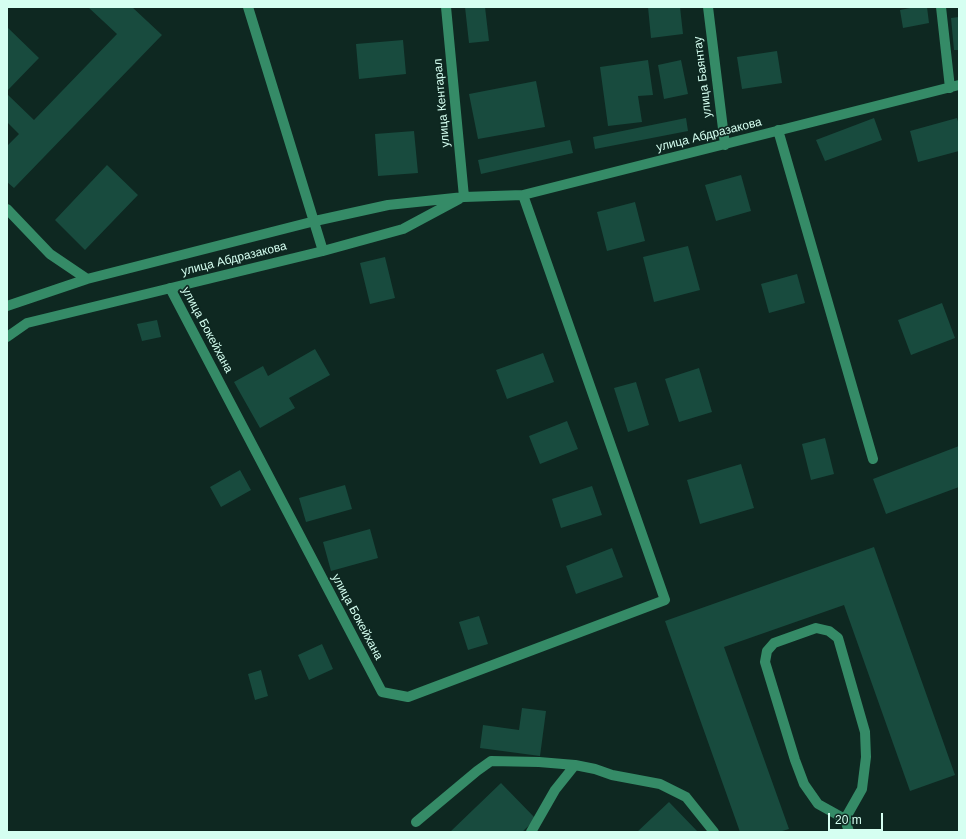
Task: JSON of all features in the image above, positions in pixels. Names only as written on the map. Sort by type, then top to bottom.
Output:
[{"type":"street","points":[[248,7],[323,251]]},
{"type":"street","name":"улица Кентарал","points":[[446,7],[464,197]]},
{"type":"street","name":"улица Баянтау","points":[[708,7],[725,144]]},
{"type":"street","points":[[940,7],[954,86]]},
{"type":"street","name":"улица Абдразакова","points":[[7,306],[87,279],[315,221],[388,205],[464,197],[523,195],[954,86]]},
{"type":"street","points":[[778,130],[873,459]]},
{"type":"street","name":"улица Бокейхана","points":[[170,288],[382,692],[408,697],[665,600],[523,195]]},
{"type":"street","name":"улица Абдразакова","points":[[7,336],[27,323],[323,251],[403,229],[464,197]]},
{"type":"street","points":[[7,209],[50,254],[87,279]]},
{"type":"street","points":[[845,819],[862,789],[866,757],[865,732],[838,638],[829,631],[816,628],[774,643],[767,651],[765,662],[795,760],[804,784],[818,804],[845,819],[849,832]]},
{"type":"street","points":[[416,822],[491,761],[539,762],[575,765],[612,775],[660,784],[686,797],[714,832]]},
{"type":"street","points":[[531,832],[555,790],[575,765]]},
{"type":"building","points":[[88,7],[132,7],[162,35],[14,188],[7,182],[7,146],[19,134],[7,122],[7,94],[34,120],[117,34]]},
{"type":"building","points":[[465,7],[485,7],[489,41],[469,43]]},
{"type":"building","points":[[648,7],[680,7],[683,34],[651,38]]},
{"type":"building","points":[[915,7],[927,7],[929,23],[903,28],[900,10]]},
{"type":"building","points":[[959,17],[959,50],[954,50],[951,18]]},
{"type":"building","points":[[7,27],[39,58],[7,91]]},
{"type":"building","points":[[403,40],[406,74],[359,79],[356,44]]},
{"type":"building","points":[[777,51],[782,83],[742,89],[737,57]]},
{"type":"building","points":[[648,60],[653,95],[638,96],[642,122],[608,126],[600,67]]},
{"type":"building","points":[[681,60],[688,94],[664,99],[658,65]]},
{"type":"building","points":[[536,81],[545,127],[478,139],[469,94]]},
{"type":"building","points":[[686,118],[688,131],[595,149],[593,137]]},
{"type":"building","points":[[874,118],[882,140],[825,161],[816,140]]},
{"type":"building","points":[[957,118],[959,125],[959,151],[918,162],[910,131]]},
{"type":"building","points":[[414,131],[418,173],[378,176],[375,134]]},
{"type":"building","points":[[570,140],[573,153],[481,174],[478,160]]},
{"type":"building","points":[[107,165],[138,195],[85,250],[55,220]]},
{"type":"building","points":[[741,175],[751,211],[716,221],[705,185]]},
{"type":"building","points":[[635,202],[645,241],[607,251],[597,212]]},
{"type":"building","points":[[688,246],[700,290],[654,302],[643,257]]},
{"type":"building","points":[[385,257],[395,298],[370,304],[360,263]]},
{"type":"building","points":[[797,274],[805,303],[769,313],[761,284]]},
{"type":"building","points":[[942,303],[955,338],[911,355],[898,320]]},
{"type":"building","points":[[157,320],[161,337],[142,341],[137,324]]},
{"type":"building","points":[[315,349],[330,375],[289,398],[295,408],[260,428],[234,382],[263,366],[268,376]]},
{"type":"building","points":[[543,353],[554,382],[507,399],[496,370]]},
{"type":"building","points":[[699,368],[712,412],[679,422],[665,379]]},
{"type":"building","points":[[636,382],[649,425],[628,432],[614,388]]},
{"type":"building","points":[[567,421],[578,449],[540,464],[529,436]]},
{"type":"building","points":[[825,438],[834,474],[811,480],[802,444]]},
{"type":"building","points":[[959,446],[959,487],[886,514],[873,479]]},
{"type":"building","points":[[741,464],[754,508],[700,524],[687,480]]},
{"type":"building","points":[[240,470],[251,490],[221,507],[210,487]]},
{"type":"building","points":[[345,485],[352,509],[306,522],[299,498]]},
{"type":"building","points":[[592,486],[602,515],[561,528],[552,499]]},
{"type":"building","points":[[370,529],[378,558],[331,571],[323,542]]},
{"type":"building","points":[[874,547],[955,775],[910,791],[844,605],[724,647],[789,829],[779,832],[740,832],[665,621]]},
{"type":"building","points":[[612,548],[623,577],[576,594],[566,566]]},
{"type":"building","points":[[479,616],[488,644],[468,650],[459,622]]},
{"type":"building","points":[[322,644],[333,669],[309,680],[298,655]]},
{"type":"building","points":[[261,670],[268,696],[255,700],[248,674]]},
{"type":"building","points":[[522,708],[546,711],[540,756],[480,748],[483,725],[519,730]]},
{"type":"building","points":[[501,783],[536,819],[522,832],[450,832]]},
{"type":"building","points":[[669,802],[698,832],[637,832]]}]
